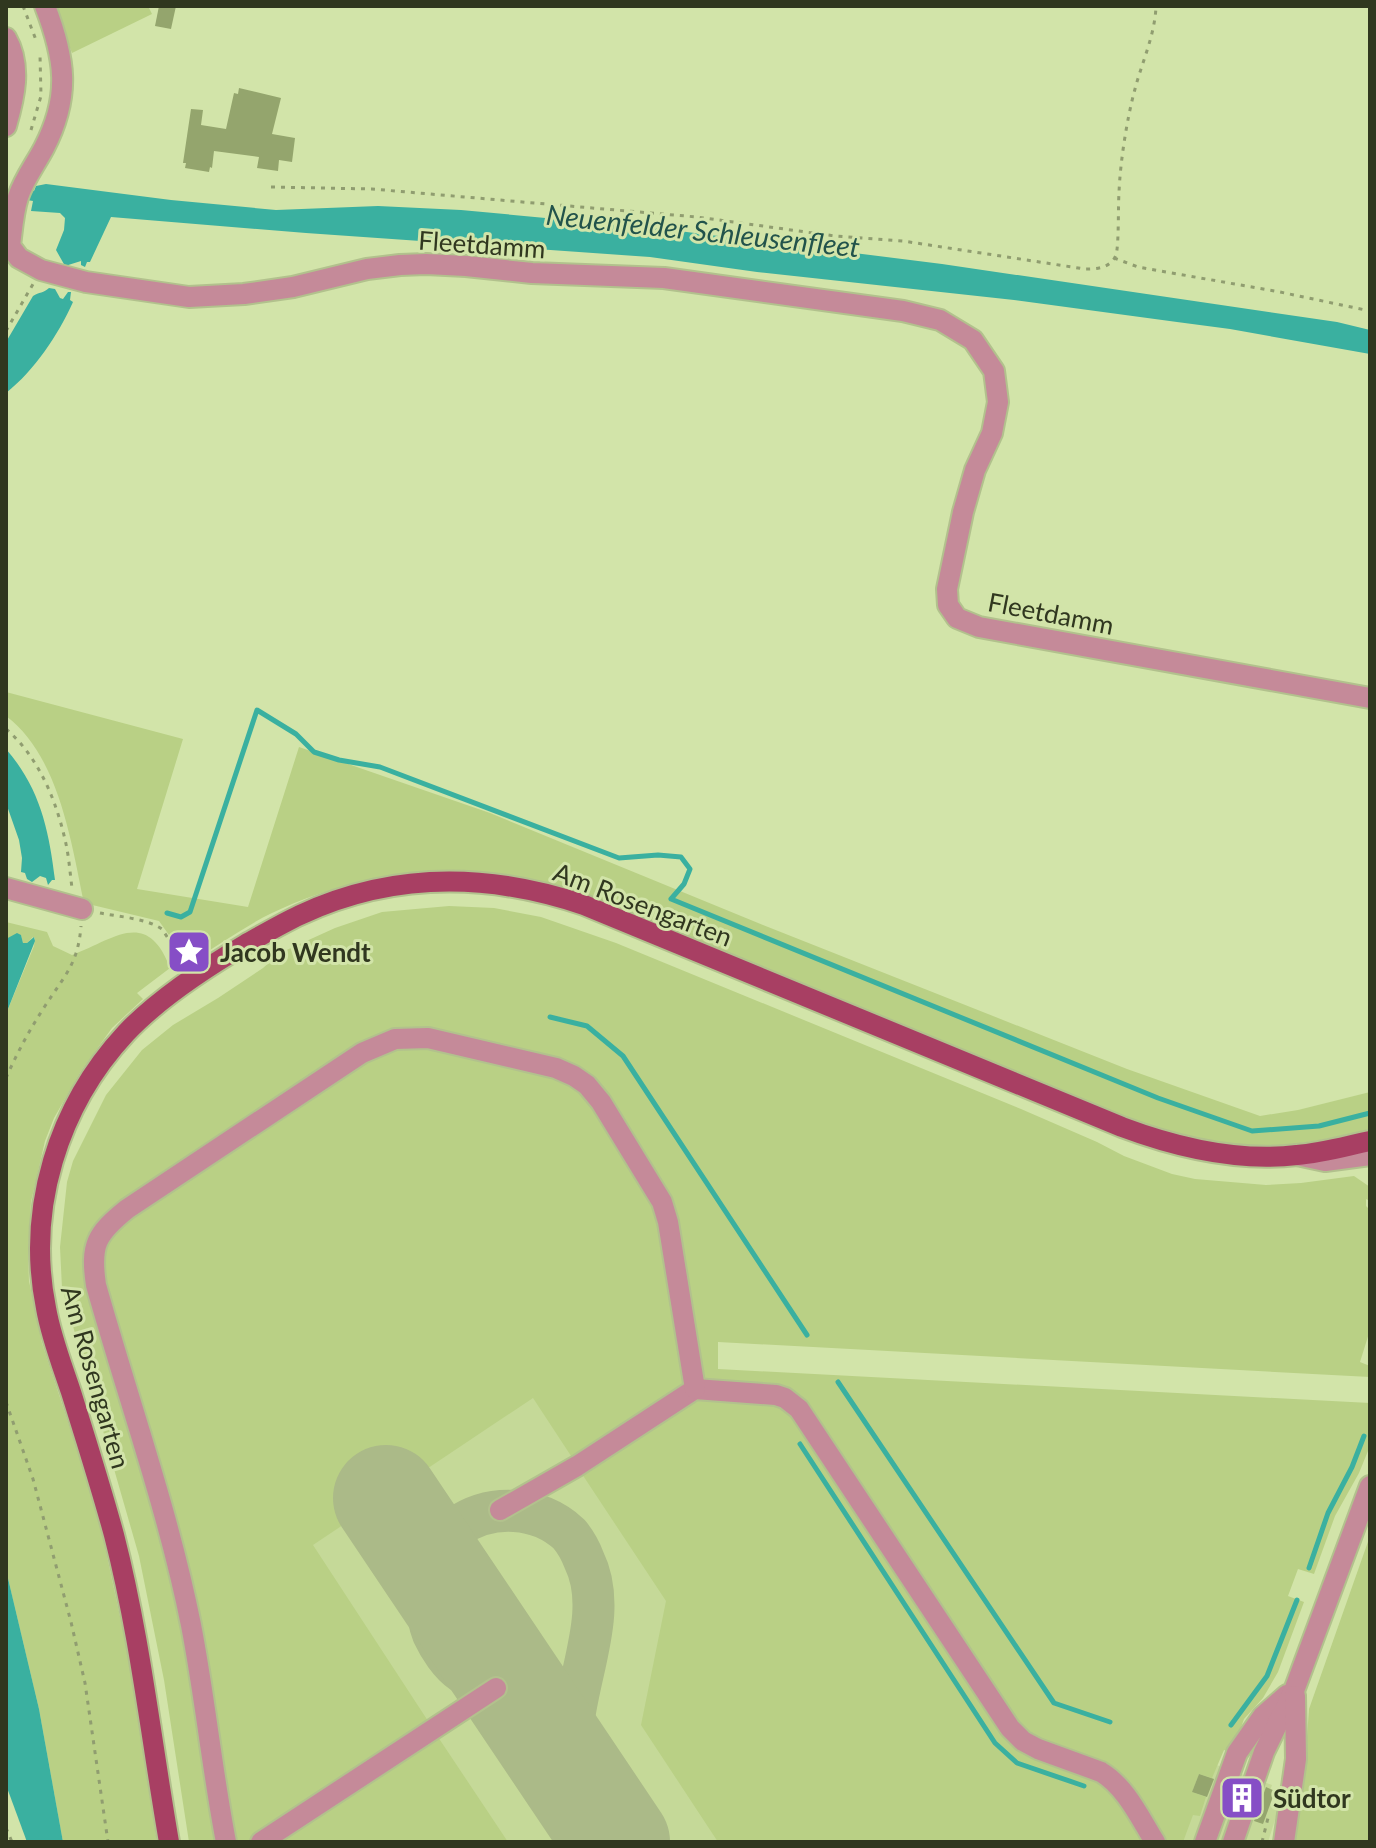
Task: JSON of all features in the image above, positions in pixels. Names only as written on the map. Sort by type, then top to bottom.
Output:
[{"type":"main road","name":"Am Rosengarten","points":[[169,1842],[128,1592],[42,1289],[40,1255],[44,1197],[49,1171],[66,1123],[105,1058],[128,1031],[155,1007],[240,948],[328,903],[386,888],[441,881],[522,887],[584,905],[1158,1140],[1195,1150],[1258,1157],[1297,1155],[1370,1141]]},
{"type":"street","name":"Fleetdamm","points":[[45,6],[60,52],[62,91],[50,133],[18,197],[10,246],[19,258],[41,270],[86,282],[189,297],[215,297],[293,287],[367,269],[400,265],[466,266],[532,273],[664,278],[903,311],[940,320],[973,340],[994,371],[998,402],[992,433],[975,470],[963,512],[947,589],[948,605],[957,618],[979,627],[1370,698]]},
{"type":"street","points":[[6,38],[14,56],[16,79],[6,126]]},
{"type":"street","points":[[6,888],[77,908]]},
{"type":"street","points":[[226,1842],[191,1626],[173,1547],[96,1285],[94,1254],[103,1230],[110,1223],[362,1053],[395,1039],[428,1038],[556,1068],[587,1085],[601,1102],[662,1202],[668,1222],[695,1389]]},
{"type":"street","points":[[1297,1155],[1325,1161],[1370,1155]]},
{"type":"street","points":[[500,1510],[577,1466],[695,1389],[776,1395],[793,1403],[1010,1728],[1023,1741],[1038,1749],[1109,1777],[1155,1842]]},
{"type":"street","points":[[1244,1842],[1278,1748],[1295,1688],[1370,1486]]},
{"type":"street","points":[[261,1842],[496,1688]]},
{"type":"street","points":[[1205,1842],[1237,1753],[1263,1716],[1295,1688]]},
{"type":"street","points":[[1217,1842],[1253,1748],[1295,1688]]},
{"type":"street","points":[[1233,1842],[1264,1752],[1295,1688]]},
{"type":"street","points":[[1284,1842],[1296,1759],[1295,1688]]},
{"type":"path","points":[[271,187],[372,189],[697,217],[835,236],[903,241],[1096,269],[1109,264],[1117,251],[1119,187],[1134,93],[1152,33],[1156,6]]},
{"type":"path","points":[[1114,258],[1138,267],[1370,311]]},
{"type":"path","points":[[6,331],[41,270]]},
{"type":"path","points":[[6,729],[36,763],[50,794],[66,844],[73,899],[77,908],[79,948],[70,969],[18,1050],[6,1078]]},
{"type":"path","points":[[77,908],[162,929],[194,979]]},
{"type":"path","points":[[6,1402],[33,1479],[78,1652],[108,1842]]},
{"type":"path","points":[[1262,1842],[1271,1804]]},
{"type":"path","points":[[6,1828],[12,1842]]},
{"type":"shaded area","points":[[54,6],[148,6],[152,14],[72,53]]},
{"type":"shaded area","points":[[6,692],[183,739],[137,889],[248,907],[299,747],[490,813],[1127,1069],[1260,1116],[1370,1092],[1370,1129],[1308,1142],[1261,1146],[1210,1142],[1152,1128],[587,896],[522,878],[458,872],[394,876],[363,882],[301,900],[272,913],[189,963],[159,921],[84,903],[68,827],[51,776],[24,733],[6,716]]},
{"type":"shaded area","points":[[449,906],[494,908],[541,917],[616,943],[1172,1174],[1266,1185],[1354,1176],[1370,1187],[1370,1201],[1366,1199],[1366,1206],[1370,1210],[1370,1330],[1360,1362],[1370,1366],[1370,1377],[718,1342],[718,1369],[1370,1403],[1370,1446],[1359,1473],[1335,1516],[1314,1574],[1298,1569],[1288,1596],[1304,1602],[1278,1672],[1263,1698],[1244,1719],[1232,1753],[1224,1750],[1212,1778],[1199,1774],[1192,1792],[1206,1797],[1200,1816],[1193,1815],[1183,1842],[1161,1842],[1118,1779],[1027,1738],[801,1402],[706,1381],[700,1375],[674,1226],[594,1084],[409,1033],[93,1237],[169,1558],[219,1842],[189,1842],[164,1680],[139,1556],[62,1288],[60,1247],[67,1182],[73,1161],[106,1095],[142,1050],[173,1025],[263,968],[280,953],[335,928],[382,912]]},
{"type":"shaded area","points":[[6,922],[47,932],[53,946],[72,955],[115,936],[140,933],[151,938],[161,949],[170,968],[137,993],[143,999],[112,1028],[81,1071],[54,1118],[45,1141],[31,1202],[28,1255],[29,1281],[42,1343],[97,1510],[126,1644],[157,1842],[63,1842],[39,1709],[6,1570],[6,1014],[35,938],[27,943],[23,943],[21,935],[6,939]]},
{"type":"shaded area","points":[[414,1043],[540,1068],[578,1085],[655,1199],[686,1379],[681,1389],[575,1462],[533,1398],[313,1545],[430,1724],[251,1842],[232,1842],[104,1293],[100,1258],[111,1230],[364,1059]]},
{"type":"shaded area","points":[[89,1217],[707,1372],[1194,1757],[1272,1785],[1266,1802],[1279,1807],[1268,1842],[209,1842]]},
{"type":"shaded area","points":[[697,1397],[787,1404],[999,1723],[1109,1785],[1147,1842],[718,1842],[641,1725],[666,1601],[580,1471]]},
{"type":"shaded area","points":[[1370,1536],[1370,1842],[1294,1842],[1304,1779],[1309,1709]]},
{"type":"shaded area","points":[[436,1734],[508,1842],[271,1842]]},
{"type":"water","points":[[46,184],[276,210],[378,206],[461,210],[663,229],[942,264],[1337,322],[1370,330],[1370,354],[1230,329],[650,257],[111,217],[90,262],[85,267],[81,261],[65,266],[56,250],[65,218],[60,213],[31,211],[33,201],[27,200],[28,190],[34,191],[36,186]]},
{"type":"water","points":[[49,288],[55,289],[63,299],[71,292],[70,300],[73,302],[45,351],[27,374],[6,393],[6,342],[33,296]]},
{"type":"water","points":[[6,749],[27,779],[41,810],[55,880],[48,885],[46,878],[40,876],[32,882],[21,872],[19,840],[6,803]]},
{"type":"water","points":[[17,933],[21,935],[23,943],[34,937],[35,941],[6,1014],[6,939]]},
{"type":"water","points":[[6,1570],[39,1709],[63,1842],[27,1842],[6,1785]]},
{"type":"building","points":[[159,6],[176,6],[171,29],[155,26]]},
{"type":"building","points":[[239,88],[281,98],[272,134],[295,138],[292,162],[279,160],[278,171],[257,168],[259,157],[214,151],[209,172],[185,168],[186,163],[183,163],[191,109],[203,110],[201,125],[226,129],[234,93],[238,94]]},
{"type":"building","points":[[1199,1774],[1214,1779],[1207,1797],[1192,1792]]},
{"type":"building","points":[[1266,1787],[1275,1791],[1263,1824],[1254,1821]]},
{"type":"waterway","points":[[167,913],[181,917],[190,912],[257,710],[296,734],[314,752],[380,767],[619,858],[681,857],[690,869],[684,884],[671,899],[1158,1098],[1252,1131],[1319,1126],[1370,1113]]},
{"type":"waterway","points":[[550,1017],[587,1026],[623,1056],[807,1335]]},
{"type":"waterway","points":[[838,1382],[1054,1703],[1110,1722]]},
{"type":"waterway","points":[[1309,1568],[1328,1513],[1364,1436]]},
{"type":"waterway","points":[[800,1444],[995,1743],[1017,1763],[1084,1786]]},
{"type":"waterway","points":[[1231,1725],[1267,1676],[1297,1600]]},
{"type":"taxiway","points":[[579,1784],[520,1706],[505,1694],[458,1669],[445,1655],[433,1634],[427,1607],[433,1562],[447,1537],[470,1519],[499,1511],[529,1513],[544,1518],[569,1534],[583,1557],[592,1584],[593,1610],[572,1744],[575,1770],[584,1792]]},
{"type":"runway","points":[[386,1498],[617,1842]]},
{"type":"place","name":"Jacob Wendt","points":[[189,952]]},
{"type":"place","name":"Südtor","points":[[1242,1798]]},
{"type":"water label","name":"Neuenfelder Schleusenfleet","points":[[703,230]]}]
